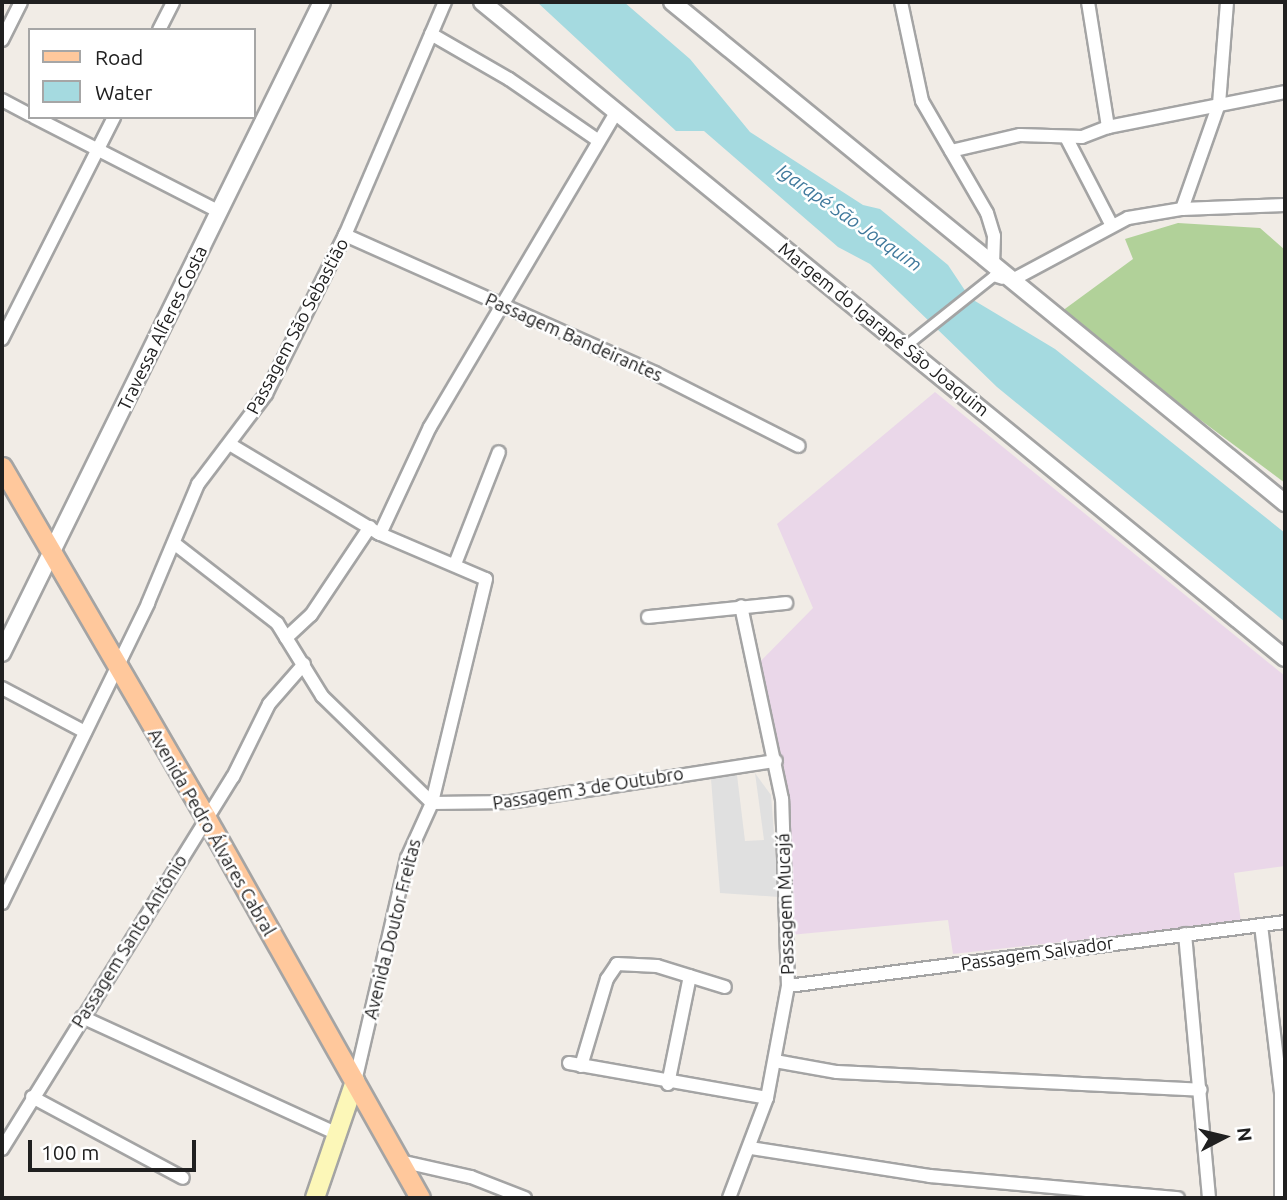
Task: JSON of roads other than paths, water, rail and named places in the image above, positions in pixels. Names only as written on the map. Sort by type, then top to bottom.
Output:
[{"type":"main road","name":"Avenida Pedro Álvares Cabral","points":[[2,467],[50,554],[206,818],[420,1198]]},
{"type":"main road","name":"Avenida Doutor Freitas","points":[[315,1198],[355,1081]]},
{"type":"street","points":[[2,40],[21,2]]},
{"type":"street","points":[[160,28],[173,2]]},
{"type":"street","name":"Travessa Alferes Costa","points":[[2,653],[322,2]]},
{"type":"street","name":"Passagem São Sebastião","points":[[2,903],[85,732],[114,664],[175,544],[198,484],[231,445],[266,394],[345,235],[445,2]]},
{"type":"street","name":"Margem do Igarapé São Joaquim","points":[[482,2],[1285,657]]},
{"type":"street","points":[[672,2],[1016,278],[1285,503]]},
{"type":"street","points":[[901,2],[922,101],[992,226],[993,261]]},
{"type":"street","points":[[1088,2],[1108,127]]},
{"type":"street","points":[[1182,209],[1219,104],[1227,2]]},
{"type":"street","points":[[430,34],[530,93],[599,141]]},
{"type":"street","points":[[951,151],[1020,135],[1067,139],[1108,127],[1285,92]]},
{"type":"street","points":[[2,100],[28,114]]},
{"type":"street","points":[[286,638],[312,615],[375,531],[430,427],[617,111]]},
{"type":"street","points":[[38,119],[220,212]]},
{"type":"street","points":[[2,339],[113,119]]},
{"type":"street","points":[[1067,139],[1111,225]]},
{"type":"street","points":[[1016,278],[1111,225],[1182,209],[1285,205]]},
{"type":"street","name":"Passagem Bandeirantes","points":[[345,235],[655,373],[799,446]]},
{"type":"street","points":[[905,346],[922,329],[995,274],[1026,296],[1033,292]]},
{"type":"street","points":[[231,445],[375,531],[455,564],[499,452]]},
{"type":"street","points":[[175,544],[277,623],[322,696],[432,803]]},
{"type":"street","name":"Avenida Doutor Freitas","points":[[355,1081],[407,858],[432,803],[486,579],[455,564]]},
{"type":"street","points":[[648,617],[786,603]]},
{"type":"street","name":"Passagem Mucajá","points":[[729,1198],[751,1148],[767,1098],[788,986],[782,799],[741,606]]},
{"type":"street","name":"Passagem Santo Antônio","points":[[2,1149],[206,818],[269,704],[304,664]]},
{"type":"street","points":[[2,688],[85,732]]},
{"type":"street","name":"Passagem 3 de Outubro","points":[[432,803],[510,802],[776,761]]},
{"type":"street","name":"Passagem Salvador","points":[[788,986],[1285,922]]},
{"type":"street","points":[[1261,925],[1281,1092],[1282,1198]]},
{"type":"street","points":[[1185,934],[1209,1198]]},
{"type":"street","points":[[725,987],[639,964],[617,964],[611,972],[575,1065],[668,1084],[767,1098]]},
{"type":"street","points":[[668,1084],[690,976]]},
{"type":"street","points":[[82,1017],[337,1134]]},
{"type":"street","points":[[775,1061],[837,1072],[1201,1090]]},
{"type":"street","points":[[32,1097],[183,1178]]},
{"type":"street","points":[[751,1148],[957,1179],[1178,1198]]},
{"type":"street","points":[[400,1161],[471,1177],[526,1198]]},
{"type":"water","name":"Igarapé São Joaquim","points":[[537,2],[624,2],[690,59],[750,132],[863,205],[880,209],[948,265],[970,298],[1055,349],[1285,533],[1285,622],[997,387],[870,264],[838,247],[704,131],[676,131]]}]
